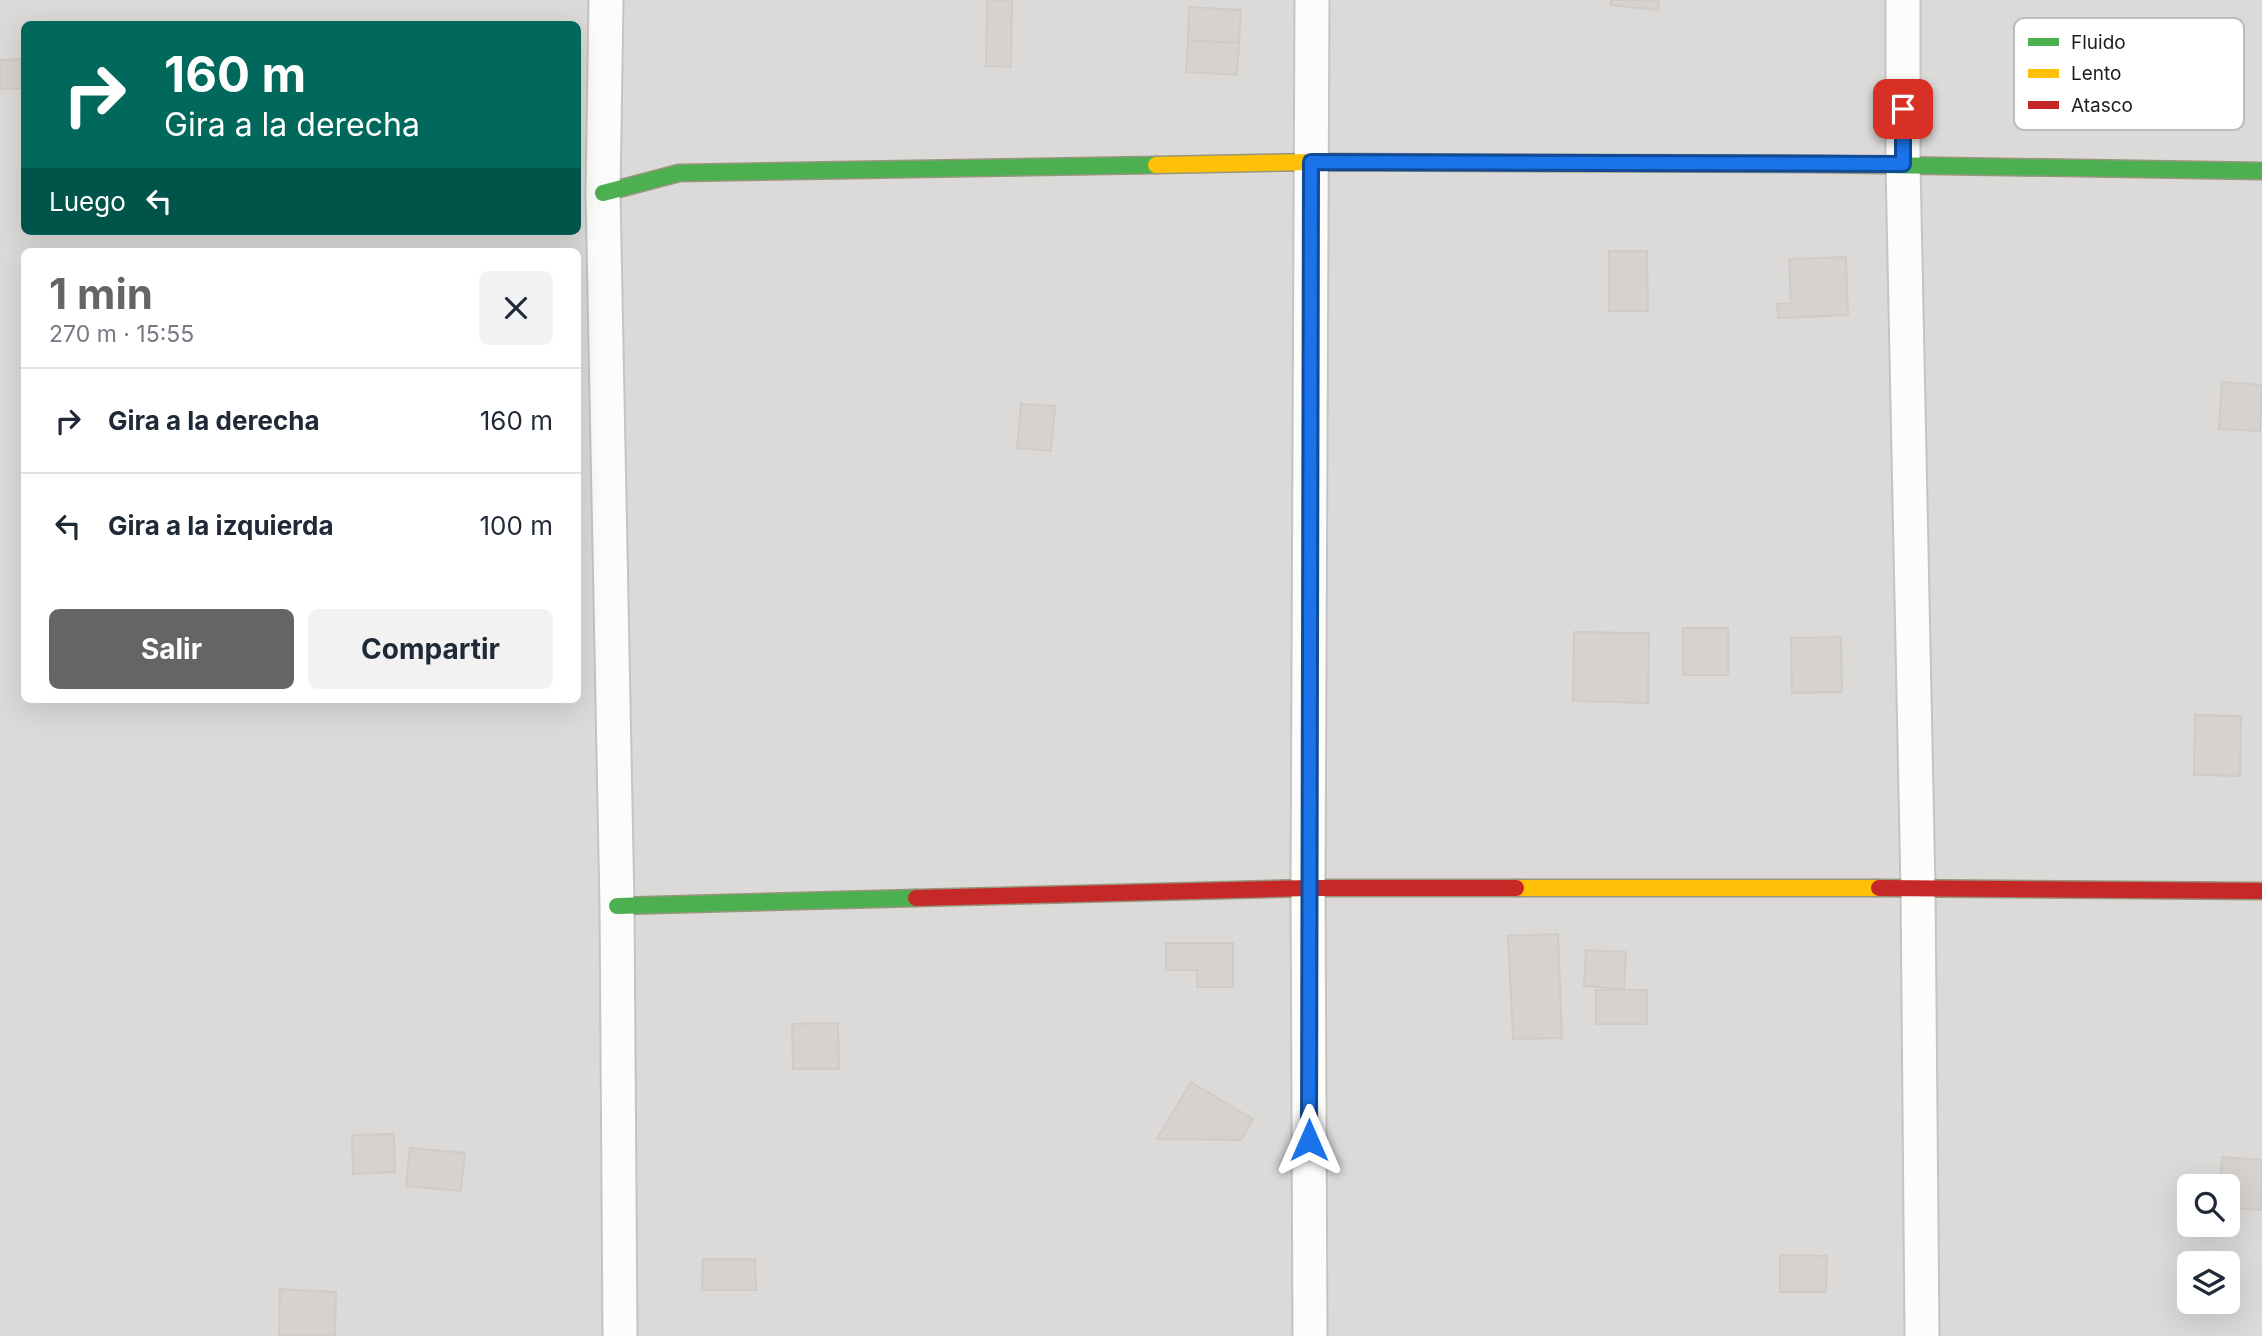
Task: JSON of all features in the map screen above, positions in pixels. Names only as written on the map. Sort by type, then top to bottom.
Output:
[{"type":"street","points":[[606,0],[604,193],[617,906],[620,1336]]},
{"type":"street","points":[[1310,1336],[1308,888],[1312,0]]},
{"type":"street","points":[[1903,0],[1903,164],[1918,888],[1922,1336]]},
{"type":"street","points":[[604,193],[679,173],[1311,162],[1903,164],[2262,171]]},
{"type":"street","points":[[617,906],[1308,888],[2262,891]]},
{"type":"shaded area","points":[[0,0],[2262,0],[2262,1336],[0,1336]]},
{"type":"building","points":[[987,0],[1012,0],[1011,67],[986,66]]},
{"type":"building","points":[[1611,0],[1659,0],[1658,10],[1611,5]]},
{"type":"building","points":[[1189,7],[1241,10],[1239,43],[1188,40]]},
{"type":"building","points":[[1188,40],[1239,43],[1237,75],[1186,72]]},
{"type":"building","points":[[21,59],[21,88],[0,89],[0,60]]},
{"type":"building","points":[[1609,251],[1647,251],[1648,311],[1609,311]]},
{"type":"building","points":[[1846,257],[1848,315],[1778,318],[1777,304],[1791,303],[1789,259]]},
{"type":"building","points":[[2222,382],[2262,385],[2260,431],[2219,429]]},
{"type":"building","points":[[1021,404],[1055,406],[1051,451],[1017,448]]},
{"type":"building","points":[[1683,628],[1728,628],[1728,675],[1683,675]]},
{"type":"building","points":[[1574,632],[1649,633],[1648,703],[1573,701]]},
{"type":"building","points":[[1841,637],[1842,692],[1792,693],[1791,638]]},
{"type":"building","points":[[2195,715],[2241,716],[2240,776],[2194,775]]},
{"type":"building","points":[[1558,934],[1562,1038],[1513,1039],[1508,936]]},
{"type":"building","points":[[1166,943],[1233,943],[1233,987],[1197,987],[1197,970],[1166,970]]},
{"type":"building","points":[[1586,950],[1626,952],[1624,989],[1584,986]]},
{"type":"building","points":[[1596,990],[1647,990],[1647,1024],[1596,1024]]},
{"type":"building","points":[[838,1023],[839,1069],[793,1069],[792,1024]]},
{"type":"building","points":[[1191,1082],[1253,1119],[1241,1140],[1157,1139]]},
{"type":"building","points":[[394,1134],[395,1172],[353,1174],[352,1135]]},
{"type":"building","points":[[410,1148],[465,1153],[461,1191],[406,1186]]},
{"type":"building","points":[[2222,1157],[2262,1160],[2261,1210],[2240,1209],[2240,1174],[2221,1174]]},
{"type":"building","points":[[1780,1255],[1827,1256],[1826,1292],[1780,1292]]},
{"type":"building","points":[[703,1259],[755,1259],[756,1290],[702,1290]]},
{"type":"building","points":[[280,1289],[336,1292],[335,1336],[279,1336]]},
{"type":"traffic: fast","points":[[1820,164],[2262,171]]},
{"type":"traffic: fast","points":[[603,193],[679,173],[1156,165]]},
{"type":"traffic: fast","points":[[617,906],[916,898]]},
{"type":"traffic: slow","points":[[1156,165],[1311,162],[1547,163]]},
{"type":"traffic: slow","points":[[1516,888],[1879,888]]},
{"type":"traffic: jam","points":[[1547,163],[1820,164]]},
{"type":"traffic: jam","points":[[916,898],[1308,888],[1516,888]]},
{"type":"traffic: jam","points":[[1879,888],[2262,891]]},
{"type":"route","points":[[1309,1140],[1311,162],[1903,164],[1903,109]]}]
